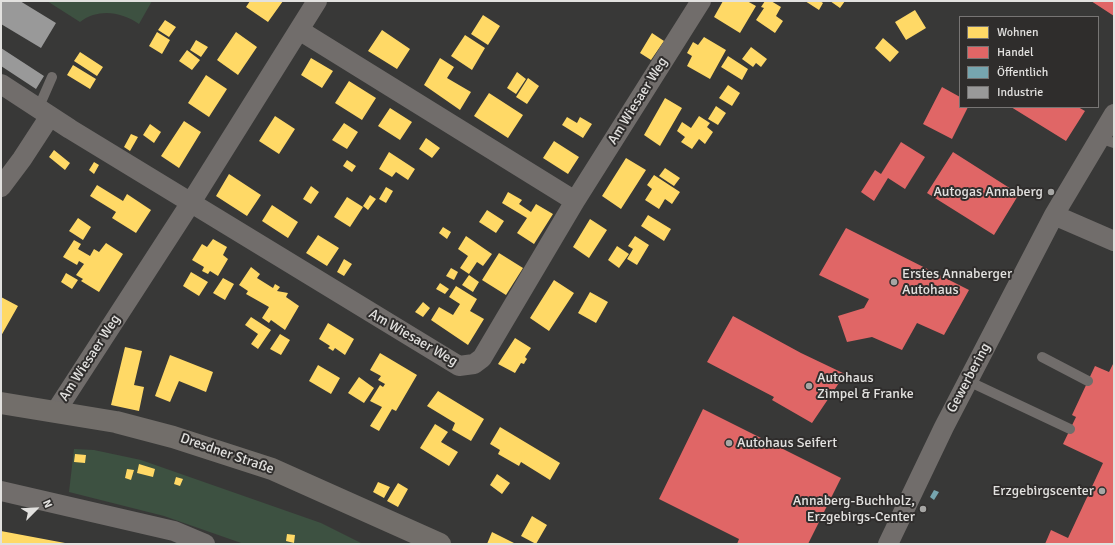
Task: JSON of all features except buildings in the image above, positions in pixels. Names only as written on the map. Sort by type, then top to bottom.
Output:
[{"type":"main road","name":"Dresdner Straße","points":[[1,403],[116,422],[173,437],[272,469],[440,544]]},
{"type":"street","name":"Am Wiesaer Weg","points":[[56,411],[190,204],[318,1]]},
{"type":"street","name":"Am Wiesaer Weg","points":[[1,84],[190,204],[459,366],[474,364],[482,358],[575,201],[701,1]]},
{"type":"street","points":[[299,30],[575,201]]},
{"type":"street","points":[[1,187],[22,159],[44,112]]},
{"type":"street","name":"Gewerbering","points":[[888,544],[944,427],[1054,215],[1106,140],[1114,114]]},
{"type":"street","points":[[1054,215],[1114,241]]},
{"type":"street","points":[[1,491],[174,531],[205,544]]},
{"type":"lane","points":[[44,112],[52,76]]},
{"type":"lane","points":[[1042,357],[1088,381]]},
{"type":"lane","points":[[968,381],[1070,429]]},
{"type":"green space","points":[[47,1],[152,1],[139,24],[125,17],[110,13],[95,15],[80,22]]},
{"type":"green space","points":[[74,449],[94,450],[141,460],[321,523],[363,544],[244,544],[164,516],[69,492]]},
{"type":"place","name":"Autogas Annaberg","points":[[1051,192]]},
{"type":"place","name":"Erstes Annaberger Autohaus","points":[[894,282]]},
{"type":"place","name":"Autohaus Zimpel & Franke","points":[[809,386]]},
{"type":"place","name":"Autohaus Seifert","points":[[729,443]]},
{"type":"place","name":"Erzgebirgscenter","points":[[1102,491]]},
{"type":"place","name":"Annaberg-Buchholz, Erzgebirgs-Center","points":[[923,509]]}]
